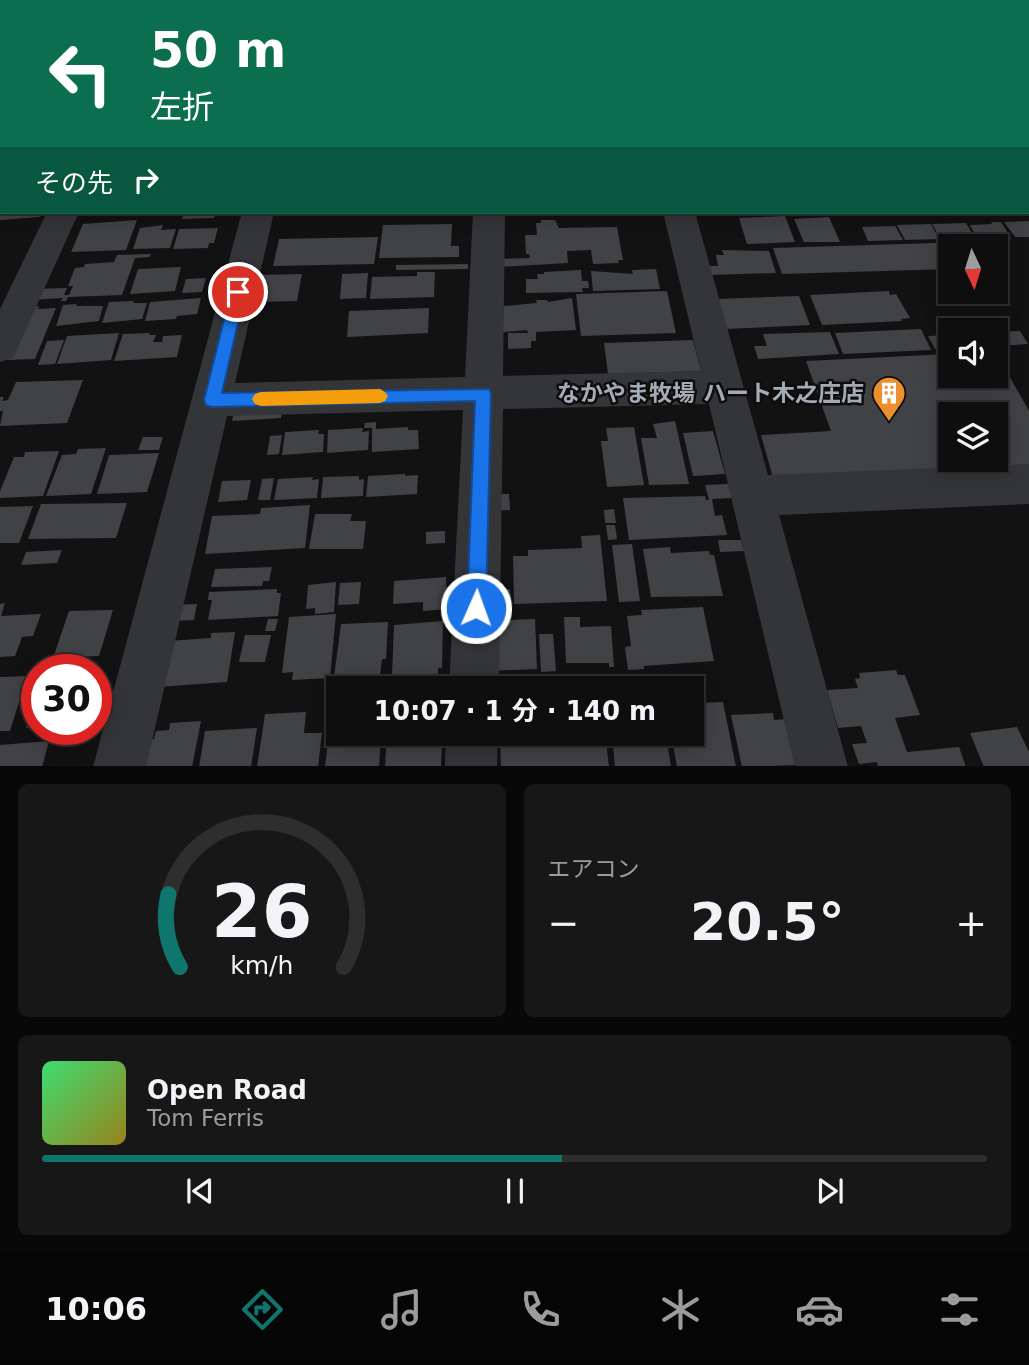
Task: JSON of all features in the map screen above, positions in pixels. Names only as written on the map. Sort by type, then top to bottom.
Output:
[{"type":"street","points":[[0,347],[62,214]]},
{"type":"street","points":[[119,766],[258,214]]},
{"type":"street","points":[[474,676],[489,214]]},
{"type":"street","points":[[680,214],[822,766]]},
{"type":"street","points":[[212,400],[724,387]]},
{"type":"street","points":[[752,496],[1029,484]]},
{"type":"street","points":[[471,766],[472,746]]},
{"type":"building","points":[[0,214],[41,214],[40,217],[0,220]]},
{"type":"building","points":[[183,214],[218,214],[213,218],[182,219]]},
{"type":"building","points":[[364,214],[408,214],[364,216]]},
{"type":"building","points":[[785,216],[795,242],[747,244],[739,218]]},
{"type":"building","points":[[829,217],[840,242],[804,242],[794,219]]},
{"type":"building","points":[[137,220],[126,250],[71,252],[83,224]]},
{"type":"building","points":[[541,220],[555,220],[559,228],[617,227],[623,260],[618,260],[619,263],[593,264],[591,250],[567,251],[568,263],[497,267],[497,259],[530,258],[529,254],[526,254],[525,235],[537,235],[536,223],[541,223]]},
{"type":"building","points":[[1029,221],[1029,237],[1015,237],[1004,222]]},
{"type":"building","points":[[991,222],[1001,222],[1011,238],[1008,238],[1008,234],[975,234],[970,225],[992,224]]},
{"type":"building","points":[[966,223],[973,234],[938,234],[932,224]]},
{"type":"building","points":[[452,224],[451,246],[459,246],[459,257],[379,258],[383,225]]},
{"type":"building","points":[[931,224],[938,239],[905,240],[897,225]]},
{"type":"building","points":[[163,225],[161,230],[176,229],[170,248],[133,249],[140,228]]},
{"type":"building","points":[[895,226],[903,240],[868,241],[862,227]]},
{"type":"building","points":[[218,228],[214,243],[209,243],[208,248],[173,249],[179,229]]},
{"type":"building","points":[[378,237],[374,264],[273,266],[279,239]]},
{"type":"building","points":[[938,243],[938,269],[782,274],[773,248]]},
{"type":"building","points":[[722,250],[769,251],[776,273],[710,275],[707,266],[718,266],[716,255],[724,255]]},
{"type":"building","points":[[151,254],[149,257],[135,258],[122,295],[68,297],[66,301],[61,301],[63,298],[30,300],[34,289],[67,288],[64,295],[69,295],[73,286],[68,286],[75,268],[84,267],[85,264],[114,262],[117,255]]},
{"type":"building","points":[[468,264],[468,269],[396,270],[396,265]]},
{"type":"building","points":[[181,267],[175,291],[130,294],[138,269]]},
{"type":"building","points":[[656,269],[660,289],[593,291],[591,271],[633,274],[632,270]]},
{"type":"building","points":[[581,270],[582,281],[588,281],[589,288],[582,288],[583,292],[526,293],[526,279],[538,279],[537,274]]},
{"type":"building","points":[[417,272],[435,272],[434,297],[370,299],[372,277],[417,276]]},
{"type":"building","points":[[368,273],[366,298],[340,299],[342,274]]},
{"type":"building","points":[[302,274],[297,301],[250,302],[256,275]]},
{"type":"building","points":[[206,278],[202,292],[182,293],[186,279]]},
{"type":"building","points":[[667,291],[676,333],[581,336],[576,294]]},
{"type":"building","points":[[889,291],[890,295],[896,294],[910,318],[901,319],[902,321],[822,325],[810,295]]},
{"type":"building","points":[[799,296],[810,325],[725,329],[717,299]]},
{"type":"building","points":[[201,298],[197,314],[177,316],[176,319],[145,321],[150,302]]},
{"type":"building","points":[[572,298],[576,330],[536,332],[536,341],[531,341],[531,348],[508,349],[508,333],[528,333],[527,330],[492,333],[493,311],[504,310],[504,306],[537,303],[536,300],[548,302]]},
{"type":"building","points":[[134,301],[133,303],[147,303],[142,319],[102,323],[109,302]]},
{"type":"building","points":[[77,304],[76,306],[103,306],[99,321],[56,326],[63,305]]},
{"type":"building","points":[[39,306],[38,309],[56,308],[35,359],[5,360],[29,307]]},
{"type":"building","points":[[429,308],[428,333],[347,337],[349,311]]},
{"type":"building","points":[[921,329],[931,350],[843,354],[835,333]]},
{"type":"building","points":[[1020,331],[1028,344],[1008,345],[1008,332]]},
{"type":"building","points":[[830,332],[839,354],[758,359],[754,346],[767,346],[763,334]]},
{"type":"building","points":[[119,333],[111,360],[57,364],[67,336]]},
{"type":"building","points":[[150,333],[149,335],[156,335],[153,342],[162,342],[163,336],[182,335],[177,357],[114,361],[123,334]]},
{"type":"building","points":[[928,336],[938,336],[938,349],[935,349]]},
{"type":"building","points":[[64,340],[55,364],[38,365],[47,341]]},
{"type":"building","points":[[693,340],[701,371],[608,374],[604,343]]},
{"type":"building","name":"なかやま牧場 ハート木之庄店","points":[[938,355],[938,388],[1008,388],[1008,374],[1029,411],[1029,472],[775,485],[761,435],[831,431],[806,361]]},
{"type":"building","points":[[83,380],[67,423],[0,426],[3,411],[0,411],[0,397],[4,397],[2,401],[8,400],[16,382]]},
{"type":"building","points":[[285,391],[281,418],[232,421],[238,394]]},
{"type":"building","points":[[675,421],[689,484],[649,485],[641,438],[657,438],[653,424]]},
{"type":"building","points":[[376,422],[376,429],[408,427],[408,430],[418,430],[419,449],[372,452],[372,428],[364,428],[365,423]]},
{"type":"building","points":[[634,427],[644,485],[607,487],[601,441],[608,441],[606,428]]},
{"type":"building","points":[[363,428],[362,432],[369,431],[368,450],[327,453],[328,430]]},
{"type":"building","points":[[319,430],[318,434],[324,434],[323,452],[282,455],[285,432]]},
{"type":"building","points":[[713,431],[725,474],[693,476],[683,433]]},
{"type":"building","points":[[282,435],[279,454],[267,455],[270,436]]},
{"type":"building","points":[[143,437],[163,437],[159,450],[138,450]]},
{"type":"building","points":[[106,448],[91,494],[46,496],[62,455],[76,454],[78,449]]},
{"type":"building","points":[[59,451],[43,496],[0,498],[0,491],[14,457],[24,457],[25,452]]},
{"type":"building","points":[[159,453],[147,492],[97,494],[109,455]]},
{"type":"building","points":[[418,475],[417,494],[366,497],[368,476]]},
{"type":"building","points":[[359,476],[359,480],[364,479],[363,496],[321,498],[323,477]]},
{"type":"building","points":[[313,477],[312,480],[319,479],[317,498],[274,500],[278,479]]},
{"type":"building","points":[[274,478],[270,500],[258,500],[262,479]]},
{"type":"building","points":[[251,480],[247,500],[218,502],[222,481]]},
{"type":"building","points":[[728,484],[732,498],[712,499],[715,516],[722,515],[727,535],[629,540],[623,498],[705,496],[706,500],[709,500],[705,485]]},
{"type":"building","points":[[487,494],[509,494],[510,510],[486,511]]},
{"type":"building","points":[[127,503],[116,538],[28,539],[41,504]]},
{"type":"building","points":[[310,505],[305,548],[205,554],[212,516],[260,514],[261,508]]},
{"type":"building","points":[[33,506],[19,543],[0,543],[0,507]]},
{"type":"building","points":[[614,509],[616,523],[605,523],[604,510]]},
{"type":"building","points":[[315,514],[352,514],[350,521],[366,521],[363,549],[309,549]]},
{"type":"building","points":[[606,525],[615,525],[617,539],[608,540]]},
{"type":"building","points":[[445,531],[445,543],[426,544],[426,532]]},
{"type":"building","points":[[600,535],[607,601],[514,604],[513,556],[528,556],[528,550],[582,548],[581,536]]},
{"type":"building","points":[[718,540],[741,540],[744,551],[720,552]]},
{"type":"building","points":[[632,544],[640,601],[619,602],[612,545]]},
{"type":"building","points":[[670,547],[671,553],[709,551],[710,555],[714,555],[723,596],[651,597],[643,549]]},
{"type":"building","points":[[62,550],[57,563],[21,565],[26,552]]},
{"type":"building","points":[[272,567],[269,581],[263,581],[262,586],[211,587],[215,569]]},
{"type":"building","points":[[446,577],[447,609],[423,611],[423,602],[393,604],[394,581]]},
{"type":"building","points":[[336,582],[334,612],[315,614],[315,608],[306,609],[308,585]]},
{"type":"building","points":[[361,582],[359,604],[338,605],[340,583]]},
{"type":"building","points":[[277,589],[277,593],[281,593],[278,616],[208,620],[212,600],[208,600],[209,592]]},
{"type":"building","points":[[510,589],[511,604],[489,606],[488,591]]},
{"type":"building","points":[[5,603],[1,616],[41,614],[33,636],[22,637],[15,656],[0,657],[0,604]]},
{"type":"building","points":[[197,604],[194,620],[169,621],[173,605]]},
{"type":"building","points":[[703,607],[714,661],[644,666],[644,669],[628,670],[625,647],[631,646],[627,616],[642,615],[641,610]]},
{"type":"building","points":[[113,610],[100,654],[54,654],[69,611]]},
{"type":"building","points":[[336,614],[330,676],[292,680],[293,672],[282,673],[289,617]]},
{"type":"building","points":[[564,617],[580,617],[580,627],[611,626],[614,667],[609,667],[609,663],[566,663]]},
{"type":"building","points":[[268,619],[278,619],[275,631],[265,631]]},
{"type":"building","points":[[535,619],[537,669],[487,671],[486,621]]},
{"type":"building","points":[[443,621],[442,668],[438,668],[438,674],[392,676],[394,625]]},
{"type":"building","points":[[388,622],[386,659],[382,659],[380,676],[334,676],[341,624]]},
{"type":"building","points":[[235,632],[227,682],[157,687],[167,641],[211,638],[211,633]]},
{"type":"building","points":[[539,634],[553,634],[556,671],[541,672]]},
{"type":"building","points":[[245,635],[271,635],[265,662],[239,662]]},
{"type":"building","points":[[896,670],[898,675],[905,675],[920,715],[895,718],[907,752],[959,747],[966,766],[878,766],[877,762],[859,764],[852,744],[867,743],[861,726],[838,728],[827,690],[858,688],[855,679],[860,678],[859,673]]},
{"type":"building","points":[[21,676],[21,695],[10,731],[0,731],[0,677]]},
{"type":"building","points":[[723,702],[736,766],[677,766],[673,746],[704,746],[704,703]]},
{"type":"building","points":[[306,712],[304,733],[322,733],[318,766],[257,766],[265,714]]},
{"type":"building","points":[[773,713],[774,720],[786,719],[797,765],[742,766],[731,715]]},
{"type":"building","points":[[201,721],[192,766],[137,766],[143,740],[154,739],[156,731],[169,730],[170,723]]},
{"type":"building","points":[[1017,727],[1029,752],[1029,766],[984,766],[970,733]]},
{"type":"building","points":[[257,728],[251,766],[199,766],[205,731]]},
{"type":"building","points":[[0,745],[48,745],[42,766],[0,766]]},
{"type":"building","points":[[327,746],[380,746],[379,766],[325,766]]},
{"type":"building","points":[[386,746],[442,746],[441,766],[385,766]]},
{"type":"building","points":[[500,746],[607,746],[609,766],[501,766]]},
{"type":"building","points":[[613,746],[668,746],[671,766],[615,766]]},
{"type":"slow traffic","points":[[261,399],[380,396]]},
{"type":"place","name":"なかやま牧場 ハート木之庄店","points":[[889,423]]},
{"type":"route","points":[[238,292],[212,400],[483,394],[476,608]]}]
